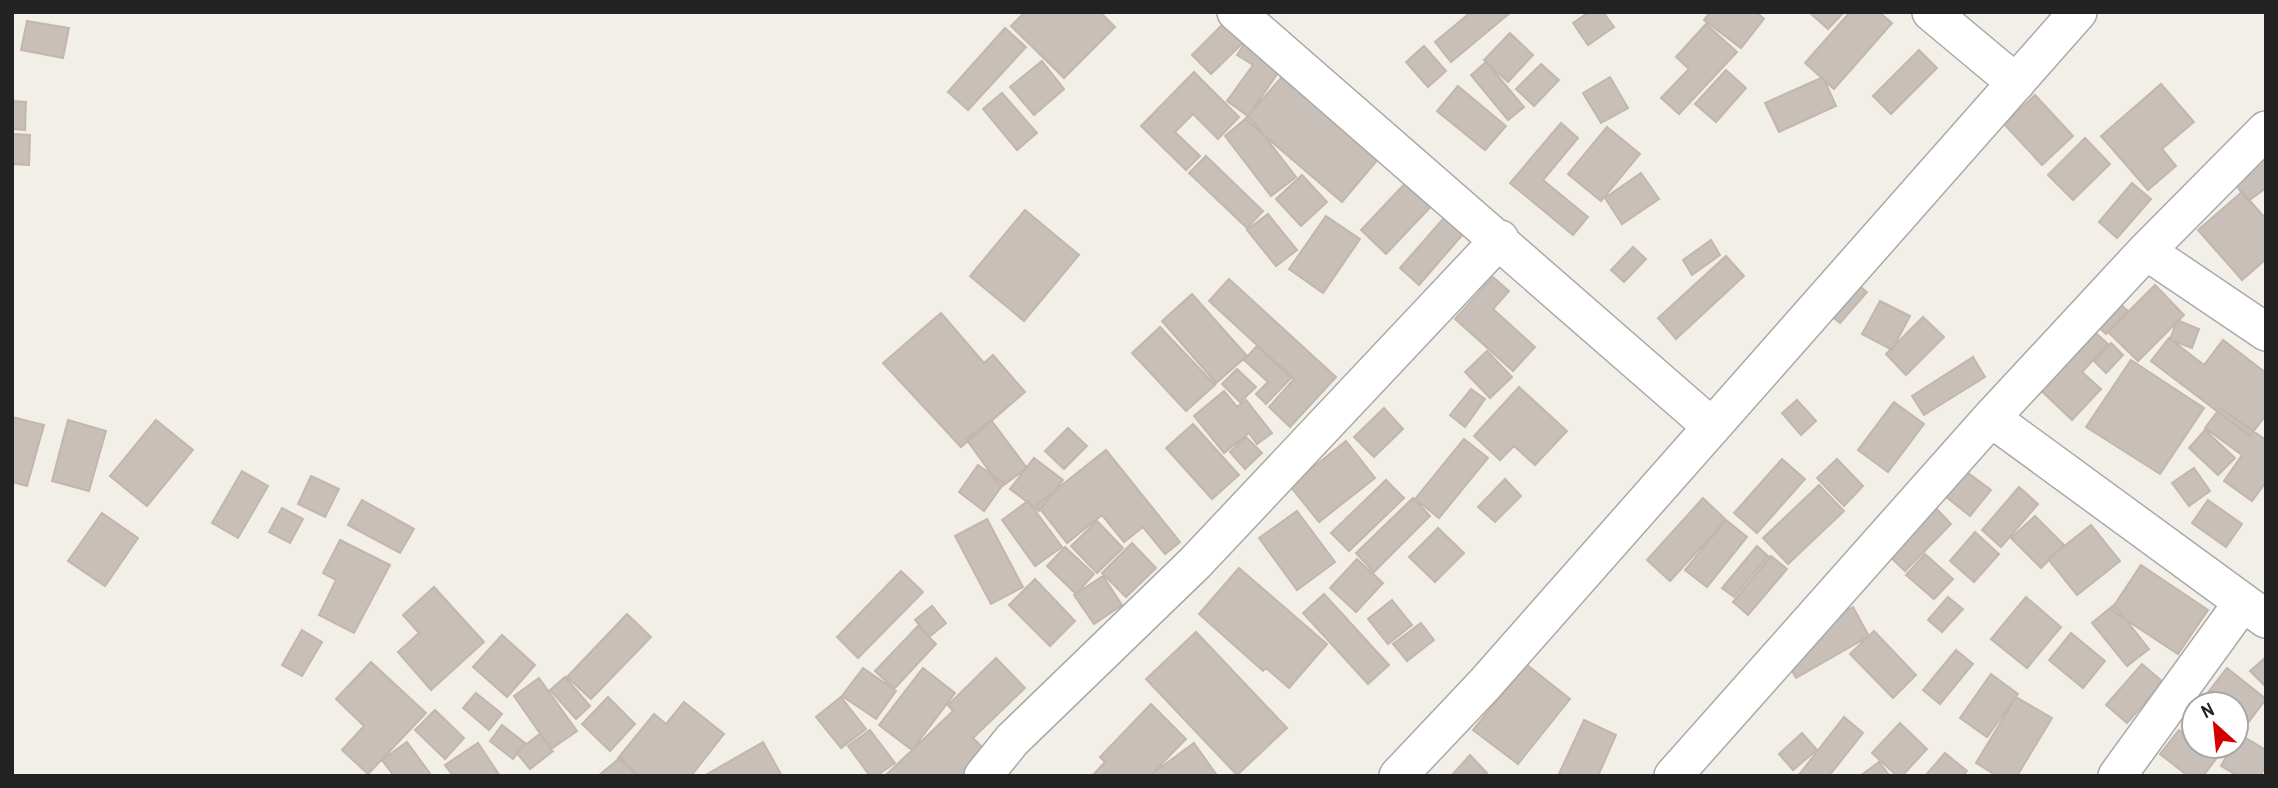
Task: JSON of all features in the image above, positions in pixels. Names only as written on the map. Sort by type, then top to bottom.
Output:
[{"type":"street","points":[[1236,12],[1712,427]]},
{"type":"street","points":[[1931,12],[2015,83]]},
{"type":"street","points":[[1398,776],[1485,684],[2078,12]]},
{"type":"street","points":[[1688,771],[1991,418],[2146,251],[2266,130]]},
{"type":"street","points":[[983,776],[1012,740],[1195,563],[1500,240]]},
{"type":"street","points":[[2146,251],[2266,332]]},
{"type":"street","points":[[1991,418],[2254,611],[2117,776]]},
{"type":"building","points":[[1025,12],[1100,12],[1115,27],[1064,78],[1011,26]]},
{"type":"building","points":[[1471,12],[1511,12],[1451,62],[1435,42]]},
{"type":"building","points":[[1589,12],[1603,12],[1614,27],[1588,45],[1573,23]]},
{"type":"building","points":[[1710,12],[1756,12],[1764,19],[1741,48],[1704,20]]},
{"type":"building","points":[[1809,12],[1844,12],[1828,29]]},
{"type":"building","points":[[1850,12],[1879,12],[1892,23],[1834,89],[1805,63]]},
{"type":"building","points":[[1231,16],[1251,35],[1211,74],[1192,55]]},
{"type":"building","points":[[27,21],[69,28],[63,58],[21,50]]},
{"type":"building","points":[[1706,24],[1737,52],[1679,114],[1661,98],[1689,69],[1676,57]]},
{"type":"building","points":[[1005,28],[1026,47],[968,110],[948,92]]},
{"type":"building","points":[[1510,33],[1533,55],[1508,82],[1484,60]]},
{"type":"building","points":[[1249,37],[1285,63],[1248,116],[1227,101],[1253,65],[1237,55]]},
{"type":"building","points":[[1424,46],[1446,71],[1428,87],[1406,62]]},
{"type":"building","points":[[1919,50],[1937,68],[1891,114],[1873,96]]},
{"type":"building","points":[[1042,61],[1064,89],[1034,115],[1010,87]]},
{"type":"building","points":[[1486,62],[1524,107],[1508,120],[1471,75]]},
{"type":"building","points":[[1541,64],[1559,80],[1534,106],[1516,89]]},
{"type":"building","points":[[1288,70],[1384,152],[1342,202],[1245,119]]},
{"type":"building","points":[[1726,70],[1746,88],[1716,122],[1695,104]]},
{"type":"building","points":[[1194,72],[1239,117],[1218,139],[1193,114],[1175,132],[1200,156],[1186,170],[1141,126]]},
{"type":"building","points":[[1610,77],[1628,108],[1601,123],[1583,93]]},
{"type":"building","points":[[1823,77],[1836,106],[1779,132],[1765,103]]},
{"type":"building","points":[[2161,84],[2194,122],[2162,149],[2176,166],[2148,190],[2101,136]]},
{"type":"building","points":[[1458,86],[1506,126],[1485,150],[1437,111]]},
{"type":"building","points":[[1002,93],[1037,133],[1017,150],[983,109]]},
{"type":"building","points":[[2035,95],[2073,136],[2042,165],[2004,124]]},
{"type":"building","points":[[12,101],[26,102],[25,130],[12,129]]},
{"type":"building","points":[[1249,116],[1296,177],[1271,196],[1225,136]]},
{"type":"building","points":[[1561,123],[1578,138],[1543,180],[1588,217],[1573,235],[1510,183]]},
{"type":"building","points":[[1607,127],[1640,154],[1601,201],[1568,174]]},
{"type":"building","points":[[12,134],[30,135],[29,165],[12,164]]},
{"type":"building","points":[[2085,138],[2110,164],[2073,200],[2048,175]]},
{"type":"building","points":[[1206,156],[1263,211],[1247,228],[1189,173]]},
{"type":"building","points":[[2266,156],[2266,188],[2248,201],[2233,181]]},
{"type":"building","points":[[1641,173],[1659,199],[1622,224],[1605,198]]},
{"type":"building","points":[[1414,174],[1439,198],[1386,254],[1361,230]]},
{"type":"building","points":[[1302,175],[1327,202],[1301,226],[1276,199]]},
{"type":"building","points":[[2132,183],[2151,199],[2117,238],[2099,222]]},
{"type":"building","points":[[2242,192],[2266,219],[2266,259],[2242,280],[2198,230]]},
{"type":"building","points":[[1025,210],[1079,255],[1024,321],[970,276]]},
{"type":"building","points":[[1451,210],[1470,226],[1419,285],[1400,268]]},
{"type":"building","points":[[1268,214],[1297,250],[1276,266],[1247,230]]},
{"type":"building","points":[[1326,216],[1360,239],[1323,293],[1289,269]]},
{"type":"building","points":[[1711,240],[1720,255],[1692,275],[1683,260]]},
{"type":"building","points":[[1633,247],[1646,259],[1624,282],[1611,270]]},
{"type":"building","points":[[1726,256],[1744,276],[1676,339],[1658,318]]},
{"type":"building","points":[[1493,277],[1509,291],[1493,309],[1535,347],[1513,371],[1455,319]]},
{"type":"building","points":[[1229,279],[1336,377],[1290,427],[1269,407],[1294,379],[1209,301]]},
{"type":"building","points":[[1851,279],[1867,292],[1840,323],[1824,310]]},
{"type":"building","points":[[2155,285],[2184,315],[2138,361],[2108,332]]},
{"type":"building","points":[[1192,294],[1247,356],[1216,383],[1162,321]]},
{"type":"building","points":[[1880,301],[1910,316],[1892,350],[1862,334]]},
{"type":"building","points":[[2117,301],[2128,311],[2106,334],[2095,324]]},
{"type":"building","points":[[941,313],[984,363],[993,355],[1025,392],[961,447],[883,363]]},
{"type":"building","points":[[1923,317],[1944,337],[1906,375],[1886,354]]},
{"type":"building","points":[[2177,320],[2199,329],[2192,348],[2170,340]]},
{"type":"building","points":[[2088,326],[2108,344],[2082,372],[2101,389],[2072,420],[2034,384]]},
{"type":"building","points":[[1160,327],[1215,385],[1186,411],[1132,353]]},
{"type":"building","points":[[2169,338],[2204,365],[2223,340],[2266,373],[2266,415],[2250,436],[2151,361]]},
{"type":"building","points":[[2111,343],[2123,355],[2106,373],[2094,361]]},
{"type":"building","points":[[1257,346],[1291,378],[1266,404],[1256,394],[1268,382],[1244,360]]},
{"type":"building","points":[[1487,351],[1512,377],[1490,398],[1465,372]]},
{"type":"building","points":[[1973,357],[1985,377],[1924,415],[1912,396]]},
{"type":"building","points":[[2131,360],[2204,408],[2160,474],[2086,427]]},
{"type":"building","points":[[1237,369],[1256,387],[1240,402],[1222,384]]},
{"type":"building","points":[[1519,387],[1567,431],[1535,465],[1514,446],[1500,460],[1474,436]]},
{"type":"building","points":[[1471,389],[1485,399],[1465,427],[1450,415]]},
{"type":"building","points":[[1224,391],[1237,407],[1246,400],[1272,433],[1257,444],[1249,433],[1224,453],[1194,416]]},
{"type":"building","points":[[1797,400],[1816,421],[1801,435],[1782,413]]},
{"type":"building","points":[[1894,402],[1924,424],[1888,472],[1858,450]]},
{"type":"building","points":[[1384,408],[1403,429],[1374,457],[1354,437]]},
{"type":"building","points":[[2220,408],[2266,440],[2266,482],[2252,501],[2224,481],[2242,455],[2205,428]]},
{"type":"building","points":[[12,417],[44,425],[27,486],[12,482]]},
{"type":"building","points":[[68,420],[106,431],[89,491],[52,481]]},
{"type":"building","points":[[156,420],[193,450],[147,506],[110,476]]},
{"type":"building","points":[[991,420],[1027,468],[1001,487],[966,439]]},
{"type":"building","points":[[1193,424],[1239,475],[1212,499],[1166,448]]},
{"type":"building","points":[[1068,428],[1087,446],[1064,469],[1045,451]]},
{"type":"building","points":[[2205,430],[2235,458],[2218,475],[2189,448]]},
{"type":"building","points":[[1246,437],[1262,453],[1245,469],[1230,452]]},
{"type":"building","points":[[1464,439],[1488,458],[1439,518],[1415,499]]},
{"type":"building","points":[[1346,441],[1375,478],[1319,522],[1290,486]]},
{"type":"building","points":[[1106,450],[1180,542],[1165,554],[1143,527],[1124,542],[1102,515],[1067,543],[1037,505]]},
{"type":"building","points":[[1034,458],[1063,480],[1039,511],[1010,489]]},
{"type":"building","points":[[1782,459],[1805,479],[1757,533],[1734,513]]},
{"type":"building","points":[[1837,459],[1863,486],[1844,506],[1817,478]]},
{"type":"building","points":[[978,465],[1004,483],[984,511],[959,492]]},
{"type":"building","points":[[1960,467],[1991,490],[1970,516],[1940,492]]},
{"type":"building","points":[[2194,468],[2210,491],[2189,506],[2172,483]]},
{"type":"building","points":[[242,471],[268,486],[238,538],[212,523]]},
{"type":"building","points":[[311,476],[339,489],[325,517],[298,504]]},
{"type":"building","points":[[1505,479],[1521,496],[1495,522],[1478,507]]},
{"type":"building","points":[[1386,480],[1404,498],[1349,551],[1331,533]]},
{"type":"building","points":[[1819,485],[1844,511],[1788,564],[1763,538]]},
{"type":"building","points":[[2019,487],[2038,504],[2001,547],[1982,530]]},
{"type":"building","points":[[1413,498],[1430,516],[1374,572],[1356,553]]},
{"type":"building","points":[[1703,498],[1726,520],[1670,581],[1647,560]]},
{"type":"building","points":[[362,500],[414,529],[400,553],[348,525]]},
{"type":"building","points":[[2208,500],[2242,524],[2226,547],[2192,523]]},
{"type":"building","points":[[1028,501],[1062,547],[1035,566],[1002,520]]},
{"type":"building","points":[[1931,503],[1951,524],[1905,571],[1883,550]]},
{"type":"building","points":[[282,508],[303,519],[290,543],[269,532]]},
{"type":"building","points":[[1297,511],[1335,562],[1297,590],[1259,538]]},
{"type":"building","points":[[102,513],[138,538],[105,586],[68,561]]},
{"type":"building","points":[[2035,516],[2064,545],[2041,568],[2011,538]]},
{"type":"building","points":[[987,519],[1023,587],[991,604],[955,536]]},
{"type":"building","points":[[1726,520],[1747,537],[1707,587],[1685,570]]},
{"type":"building","points":[[1097,521],[1123,548],[1097,573],[1071,546]]},
{"type":"building","points":[[2091,525],[2120,561],[2077,595],[2048,559]]},
{"type":"building","points":[[1438,528],[1464,553],[1435,582],[1409,557]]},
{"type":"building","points":[[1975,532],[1999,554],[1974,582],[1950,561]]},
{"type":"building","points":[[340,540],[390,565],[354,633],[319,615],[336,580],[323,573]]},
{"type":"building","points":[[1132,543],[1156,568],[1126,597],[1102,573]]},
{"type":"building","points":[[1757,546],[1768,556],[1734,597],[1722,588]]},
{"type":"building","points":[[1065,547],[1094,574],[1076,594],[1047,566]]},
{"type":"building","points":[[1925,554],[1953,579],[1934,599],[1906,575]]},
{"type":"building","points":[[1771,556],[1787,569],[1748,615],[1733,602]]},
{"type":"building","points":[[1357,559],[1383,583],[1356,612],[1330,588]]},
{"type":"building","points":[[2141,565],[2208,610],[2178,654],[2111,610]]},
{"type":"building","points":[[1239,568],[1327,644],[1289,688],[1266,668],[1263,671],[1199,614]]},
{"type":"building","points":[[901,571],[923,592],[858,658],[837,637]]},
{"type":"building","points":[[1103,576],[1122,605],[1094,624],[1074,595]]},
{"type":"building","points":[[1035,579],[1075,621],[1050,646],[1009,605]]},
{"type":"building","points":[[434,587],[484,642],[431,690],[398,652],[419,633],[403,615]]},
{"type":"building","points":[[1324,594],[1389,665],[1368,684],[1303,613]]},
{"type":"building","points":[[1948,597],[1963,609],[1942,632],[1928,620]]},
{"type":"building","points":[[2026,597],[2061,627],[2027,668],[1991,639]]},
{"type":"building","points":[[1392,600],[1412,625],[1388,644],[1368,619]]},
{"type":"building","points":[[2114,605],[2149,649],[2127,666],[2092,623]]},
{"type":"building","points":[[932,606],[946,623],[929,637],[915,620]]},
{"type":"building","points":[[1853,607],[1869,636],[1796,678],[1780,649]]},
{"type":"building","points":[[627,614],[651,637],[591,699],[567,677]]},
{"type":"building","points":[[1421,623],[1434,640],[1407,661],[1393,644]]},
{"type":"building","points":[[918,626],[936,644],[894,689],[875,671]]},
{"type":"building","points":[[302,630],[322,642],[302,676],[282,665]]},
{"type":"building","points":[[1874,631],[1916,675],[1893,698],[1850,654]]},
{"type":"building","points":[[1196,632],[1287,728],[1237,775],[1146,679]]},
{"type":"building","points":[[2071,633],[2105,661],[2083,688],[2049,660]]},
{"type":"building","points":[[502,635],[535,665],[507,697],[473,667]]},
{"type":"building","points":[[1956,650],[1973,664],[1940,704],[1923,690]]},
{"type":"building","points":[[2266,657],[2266,687],[2250,671]]},
{"type":"building","points":[[996,658],[1025,688],[973,738],[988,753],[965,776],[889,776],[887,774],[953,711],[948,705]]},
{"type":"building","points":[[371,662],[426,713],[368,774],[342,750],[364,726],[336,699]]},
{"type":"building","points":[[1526,664],[1570,699],[1518,764],[1473,730]]},
{"type":"building","points":[[2142,664],[2163,682],[2127,723],[2106,705]]},
{"type":"building","points":[[863,668],[896,691],[876,719],[842,696]]},
{"type":"building","points":[[923,668],[955,693],[912,750],[879,725]]},
{"type":"building","points":[[2227,668],[2266,699],[2250,720],[2250,690],[2210,690]]},
{"type":"building","points":[[1991,674],[2018,694],[1987,737],[1960,718]]},
{"type":"building","points":[[565,677],[590,706],[576,719],[550,690]]},
{"type":"building","points":[[539,678],[577,731],[551,749],[514,696]]},
{"type":"building","points":[[476,693],[502,714],[489,730],[463,708]]},
{"type":"building","points":[[608,697],[635,724],[610,751],[582,724]]},
{"type":"building","points":[[841,697],[866,729],[841,748],[816,717]]},
{"type":"building","points":[[2016,697],[2052,718],[2017,776],[1997,776],[1976,763]]},
{"type":"building","points":[[684,702],[724,734],[691,776],[640,776],[618,758],[654,714],[666,724]]},
{"type":"building","points":[[1151,704],[1186,739],[1150,776],[1092,776],[1105,762],[1100,757]]},
{"type":"building","points":[[435,710],[464,738],[445,759],[415,730]]},
{"type":"building","points":[[1844,717],[1863,733],[1829,776],[1798,776]]},
{"type":"building","points":[[1584,720],[1616,735],[1598,776],[1558,776]]},
{"type":"building","points":[[1900,723],[1927,749],[1902,776],[1897,776],[1872,753]]},
{"type":"building","points":[[502,725],[525,743],[513,759],[490,741]]},
{"type":"building","points":[[870,730],[895,763],[876,776],[870,776],[848,746]]},
{"type":"building","points":[[2179,730],[2180,760],[2215,760],[2203,776],[2188,776],[2160,754]]},
{"type":"building","points":[[1802,733],[1817,750],[1793,770],[1779,754]]},
{"type":"building","points":[[540,734],[553,751],[530,769],[516,752]]},
{"type":"building","points":[[2250,741],[2266,750],[2266,766],[2260,776],[2238,776],[2221,766],[2224,760],[2250,760]]},
{"type":"building","points":[[407,742],[430,776],[394,776],[382,760]]},
{"type":"building","points":[[763,742],[782,776],[704,776]]},
{"type":"building","points":[[478,743],[500,776],[453,776],[445,765]]},
{"type":"building","points":[[1194,743],[1216,774],[1149,776]]},
{"type":"building","points":[[1945,753],[1967,771],[1963,776],[1925,776]]},
{"type":"building","points":[[1470,755],[1487,773],[1484,776],[1451,776]]},
{"type":"building","points":[[621,757],[636,776],[598,776]]},
{"type":"building","points":[[1879,762],[1890,776],[1860,776]]}]
